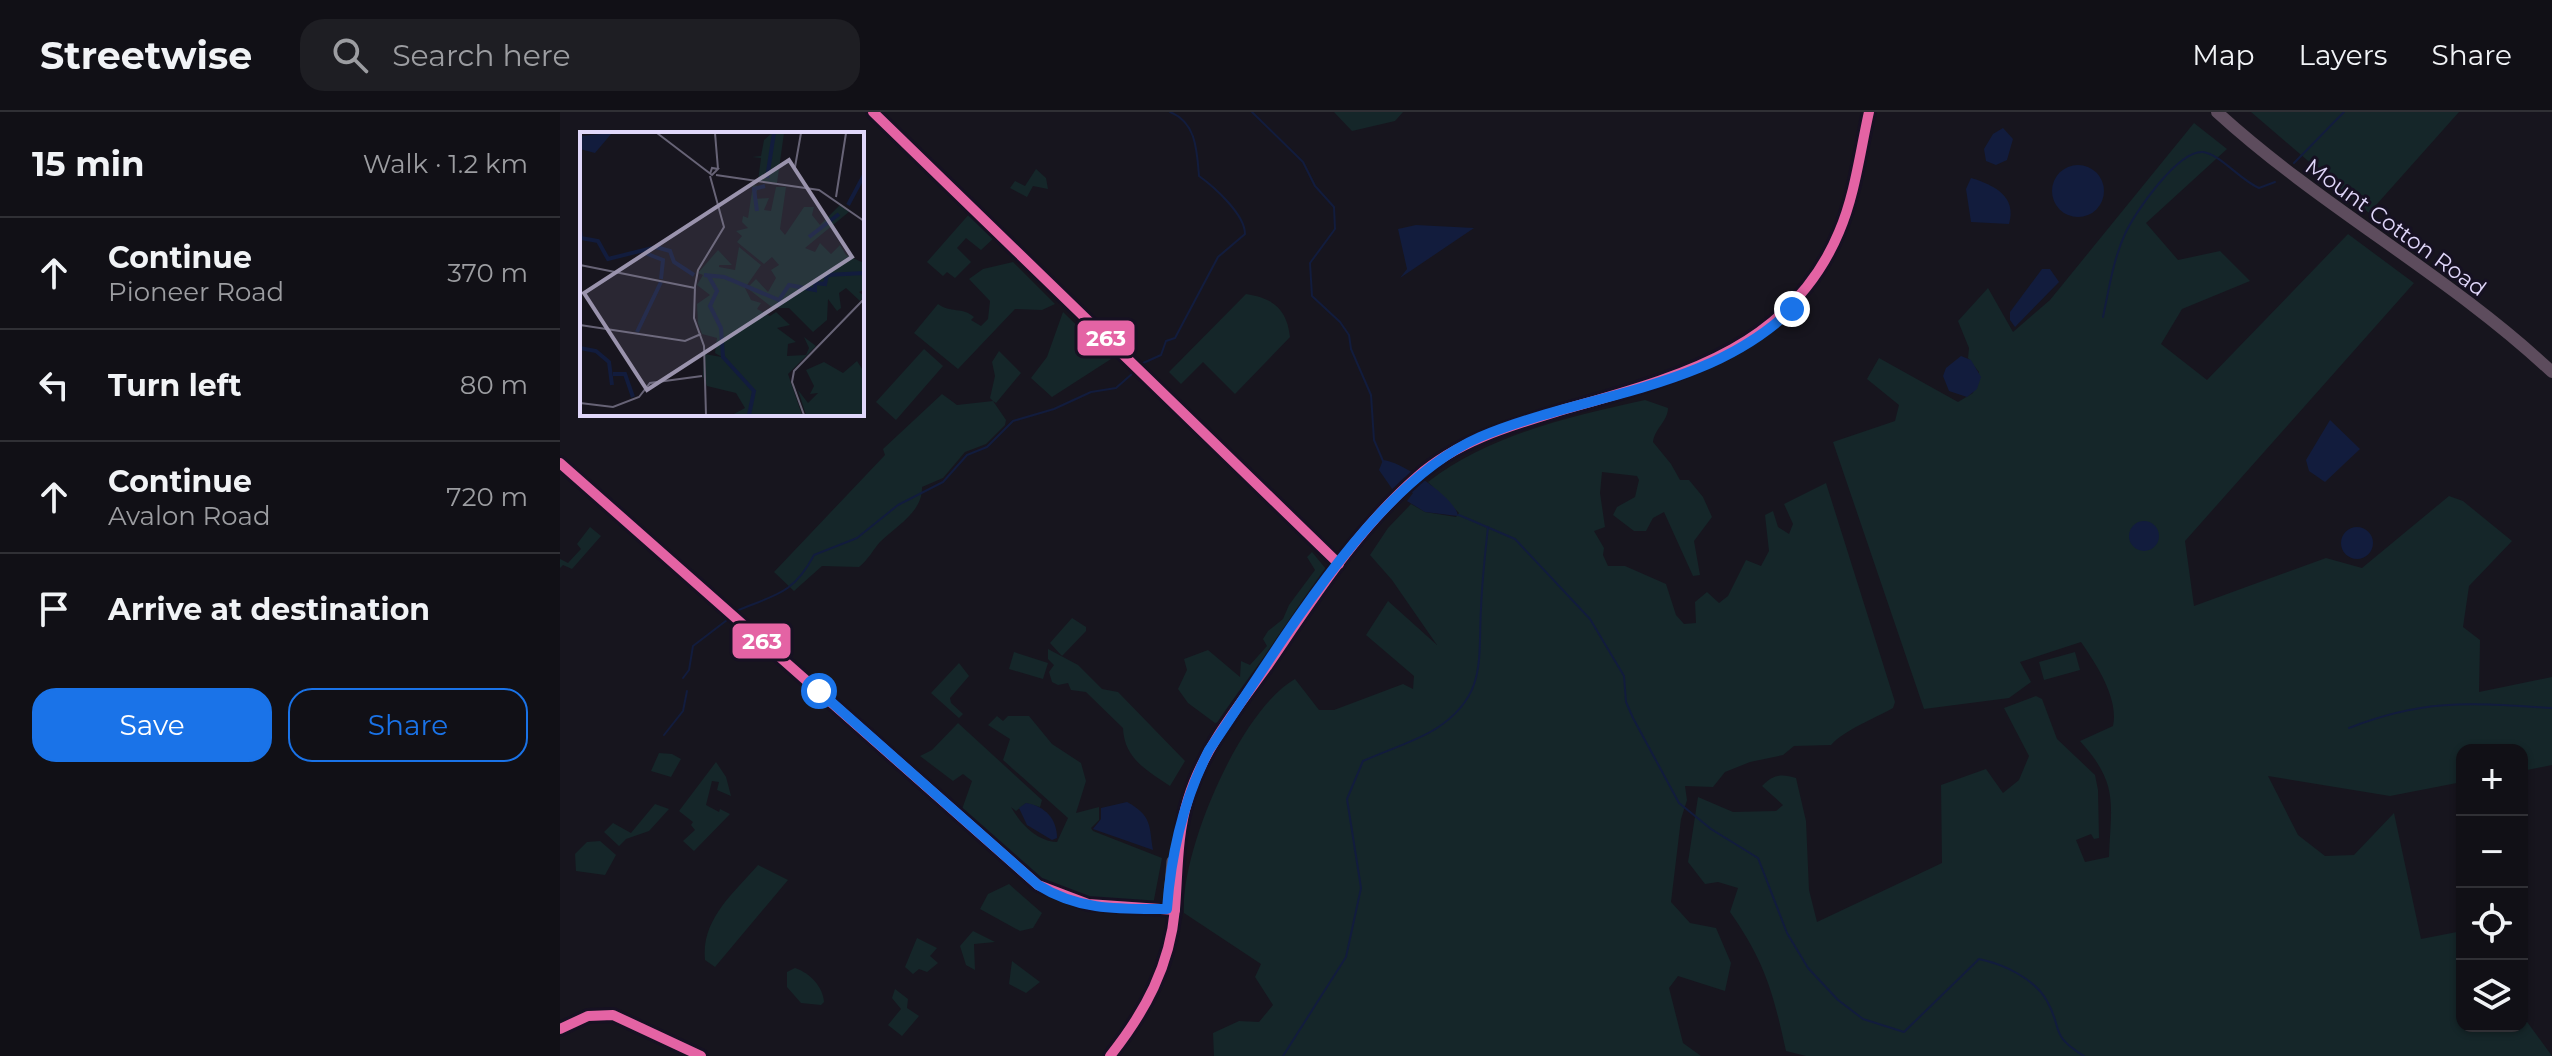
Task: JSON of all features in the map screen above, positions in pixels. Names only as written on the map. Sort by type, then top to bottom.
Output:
[{"type":"highway","name":"Mount Cotton Road","points":[[2217,112],[2306,187],[2489,319],[2552,372]]},
{"type":"street","points":[[873,112],[1339,564]]},
{"type":"street","points":[[1110,1056],[1138,1018],[1156,986],[1167,955],[1171,852],[1194,781],[1209,750],[1339,564],[1406,487],[1440,458],[1479,437],[1690,372],[1734,353],[1769,330],[1805,294],[1832,250],[1849,202],[1869,112]]},
{"type":"street","points":[[560,463],[1038,885],[1058,898],[1081,905],[1171,910]]},
{"type":"street","points":[[560,1029],[588,1016],[613,1015],[701,1056]]},
{"type":"shaded area","points":[[1334,112],[1403,112],[1395,121],[1352,131]]},
{"type":"shaded area","points":[[2251,112],[2459,112],[2369,213]]},
{"type":"shaded area","points":[[2194,123],[2227,149],[2146,223],[2178,260],[2220,251],[2250,281],[2182,309],[2161,344],[2207,380],[2348,234],[2414,283],[2185,541],[2194,606],[2326,558],[2362,568],[2449,496],[2463,501],[2512,541],[2469,586],[2463,627],[2480,640],[2479,692],[2552,677],[2552,765],[2528,770],[2528,744],[2456,744],[2456,783],[2390,796],[2268,776],[2298,835],[2325,856],[2354,855],[2394,813],[2421,939],[2456,932],[2456,1032],[2528,1032],[2528,1023],[2552,1056],[1806,1056],[1786,1051],[1777,1011],[1760,962],[1730,912],[1738,888],[1718,882],[1705,884],[1688,862],[1698,797],[1733,812],[1776,811],[1783,805],[1762,786],[1778,776],[1796,778],[1806,821],[1809,890],[1817,922],[1942,863],[1941,785],[1986,769],[2003,793],[2019,780],[2029,756],[2004,708],[2036,696],[2042,699],[2057,739],[2095,775],[2099,838],[2094,839],[2091,834],[2076,840],[2085,862],[2109,857],[2111,808],[2107,782],[2093,756],[2080,741],[2113,726],[2113,704],[2105,682],[2087,651],[2081,642],[2020,662],[2031,682],[2009,698],[1924,709],[1833,442],[1895,421],[1899,405],[1867,379],[1879,358],[1958,402],[1973,393],[1979,372],[1968,358],[1969,348],[1958,321],[1988,288],[2013,332],[2050,300]]},
{"type":"shaded area","points":[[1036,169],[1046,178],[1048,189],[1033,186],[1027,197],[1010,188],[1015,181],[1025,186]]},
{"type":"shaded area","points":[[971,212],[996,236],[981,250],[966,238],[957,248],[971,262],[955,278],[947,272],[943,276],[927,262]]},
{"type":"shaded area","points":[[1013,262],[1055,304],[1042,310],[1015,309],[958,369],[914,333],[938,304],[970,314],[974,317],[971,320],[981,326],[988,319],[990,301],[969,279],[983,269]]},
{"type":"shaded area","points":[[1246,294],[1264,298],[1277,306],[1286,319],[1290,337],[1235,394],[1203,362],[1181,384],[1169,372]]},
{"type":"shaded area","points":[[1063,312],[1111,359],[1052,397],[1031,378],[1047,357]]},
{"type":"shaded area","points":[[924,349],[943,366],[896,420],[876,402]]},
{"type":"shaded area","points":[[999,351],[1021,373],[996,403],[990,398],[995,376],[992,362]]},
{"type":"shaded area","points":[[942,394],[957,405],[993,401],[1006,420],[1005,425],[986,444],[965,452],[943,478],[922,487],[913,511],[859,567],[822,566],[794,591],[774,572],[885,455],[883,449]]},
{"type":"shaded area","points":[[1645,400],[1668,408],[1653,442],[1680,480],[1689,480],[1703,497],[1712,517],[1694,541],[1700,575],[1693,576],[1664,512],[1653,518],[1646,531],[1634,531],[1613,515],[1617,507],[1635,497],[1637,476],[1602,472],[1600,493],[1605,527],[1594,531],[1604,548],[1603,555],[1608,566],[1625,566],[1666,584],[1676,615],[1684,624],[1696,623],[1695,602],[1707,592],[1719,603],[1728,596],[1746,560],[1761,566],[1769,551],[1765,515],[1773,511],[1778,527],[1789,534],[1793,524],[1784,504],[1826,483],[1895,702],[1893,708],[1851,730],[1831,745],[1794,746],[1783,755],[1750,762],[1725,772],[1713,787],[1685,786],[1687,800],[1681,819],[1671,902],[1690,923],[1716,928],[1731,963],[1725,991],[1678,976],[1669,988],[1683,1043],[1701,1056],[1214,1056],[1213,1033],[1239,1021],[1259,1022],[1273,1005],[1255,977],[1261,964],[1184,913],[1185,887],[1203,820],[1217,785],[1254,720],[1274,695],[1295,679],[1319,710],[1334,710],[1403,684],[1413,689],[1414,676],[1366,635],[1388,601],[1437,645],[1392,580],[1370,555],[1388,528],[1411,504],[1425,512],[1456,517],[1459,513],[1428,482],[1477,452],[1532,429]]},
{"type":"shaded area","points":[[590,527],[601,536],[572,569],[563,565],[560,568],[560,559],[568,563],[581,549],[577,544]]},
{"type":"shaded area","points":[[1312,552],[1326,569],[1221,722],[1215,723],[1188,703],[1178,689],[1187,670],[1184,659],[1208,650],[1240,677],[1241,661],[1250,665],[1267,646],[1263,639],[1268,631],[1283,619],[1289,605],[1315,570],[1307,557]]},
{"type":"shaded area","points":[[1072,618],[1086,627],[1086,631],[1062,656],[1050,643]]},
{"type":"shaded area","points":[[1048,649],[1078,665],[1102,689],[1118,692],[1185,761],[1170,786],[1138,762],[1127,747],[1123,728],[1086,692],[1071,690],[1068,683],[1058,685],[1052,682],[1049,672],[1054,665],[1048,659]]},
{"type":"shaded area","points":[[1014,652],[1048,663],[1043,679],[1009,669]]},
{"type":"shaded area","points":[[2075,652],[2080,670],[2044,680],[2039,662]]},
{"type":"shaded area","points":[[959,663],[969,676],[950,698],[963,714],[959,718],[931,693]]},
{"type":"shaded area","points":[[997,716],[1003,721],[1008,716],[1029,716],[1052,744],[1081,763],[1086,781],[1076,813],[1099,807],[1099,820],[1091,828],[1093,831],[1162,858],[1153,905],[1114,907],[1064,898],[961,812],[972,781],[963,774],[953,781],[920,756],[932,750],[958,723],[1042,800],[1040,807],[1026,803],[1016,811],[1011,807],[1030,830],[1042,838],[1057,842],[1068,818],[1003,760],[1010,739],[988,725]]},
{"type":"shaded area","points":[[659,753],[672,754],[681,759],[671,777],[651,771]]},
{"type":"shaded area","points":[[716,762],[726,777],[731,796],[717,790],[719,782],[712,781],[706,805],[730,814],[694,851],[683,841],[695,830],[691,825],[693,822],[679,811]]},
{"type":"shaded area","points":[[655,804],[669,809],[649,831],[626,839],[619,846],[604,832],[613,823],[631,833]]},
{"type":"shaded area","points":[[600,841],[616,855],[605,875],[576,871],[575,854],[587,842]]},
{"type":"shaded area","points":[[758,865],[788,880],[715,967],[705,960],[708,932],[721,908]]},
{"type":"shaded area","points":[[1009,884],[1042,913],[1033,928],[1020,931],[980,909],[988,894]]},
{"type":"shaded area","points":[[973,931],[995,942],[974,944],[975,970],[966,965],[960,946]]},
{"type":"shaded area","points":[[917,938],[937,948],[930,956],[938,963],[927,972],[919,969],[913,974],[905,967]]},
{"type":"shaded area","points":[[1012,961],[1040,982],[1026,993],[1009,984]]},
{"type":"shaded area","points":[[795,968],[815,981],[823,996],[821,1005],[801,1003],[787,987],[787,972]]},
{"type":"shaded area","points":[[895,989],[908,999],[907,1008],[919,1016],[902,1036],[888,1025],[901,1009],[892,998]]},
{"type":"water","points":[[2003,128],[2013,139],[2007,160],[1996,165],[1986,161],[1984,149],[1993,134]]},
{"type":"water","points":[[2078,165],[2096,173],[2104,191],[2096,209],[2078,217],[2060,209],[2052,191],[2060,173]]},
{"type":"water","points":[[1971,178],[1995,188],[2007,199],[2011,214],[2009,224],[1971,222],[1966,189]]},
{"type":"water","points":[[1416,225],[1474,228],[1400,278],[1407,269],[1398,229]]},
{"type":"water","points":[[2042,269],[2050,269],[2059,282],[2015,327],[2010,320],[2010,312]]},
{"type":"water","points":[[1961,356],[1971,360],[1981,377],[1977,389],[1967,397],[1949,391],[1943,376],[1946,368]]},
{"type":"water","points":[[2330,420],[2360,449],[2325,482],[2309,471],[2306,460]]},
{"type":"water","points":[[1383,460],[1427,482],[1448,500],[1458,516],[1425,512],[1407,501],[1413,493],[1401,486],[1395,493],[1379,470]]},
{"type":"water","points":[[2144,521],[2155,525],[2159,536],[2155,547],[2144,551],[2133,547],[2129,536],[2133,525]]},
{"type":"water","points":[[2357,527],[2368,532],[2373,543],[2368,554],[2357,559],[2346,554],[2341,543],[2346,532]]},
{"type":"water","points":[[1127,802],[1146,817],[1153,850],[1093,829],[1101,819],[1101,808]]},
{"type":"water","points":[[1026,803],[1049,814],[1057,838],[1052,840],[1027,825],[1019,808]]},
{"type":"waterway","points":[[1141,364],[1161,355],[1166,341],[1175,338],[1218,257],[1245,234],[1234,209],[1199,176],[1194,138],[1185,123],[1170,112]]},
{"type":"waterway","points":[[1252,112],[1303,162],[1315,186],[1334,207],[1335,229],[1310,263],[1312,296],[1340,322],[1349,335],[1351,349],[1371,395],[1374,440],[1383,461]]},
{"type":"waterway","points":[[2294,163],[2344,112]]},
{"type":"waterway","points":[[2103,317],[2114,264],[2125,234],[2147,198],[2182,161],[2203,152],[2216,157],[2259,188],[2275,182]]},
{"type":"waterway","points":[[736,611],[781,592],[798,578],[814,555],[857,538],[898,505],[943,482],[967,455],[987,447],[1013,421],[1054,409],[1091,392],[1116,388],[1133,373]]},
{"type":"waterway","points":[[1459,515],[1515,539],[1590,619],[1624,676],[1626,702],[1679,803],[1711,829],[1758,858],[1787,933],[1808,968],[1838,1000],[1863,1019],[1904,1032],[1979,959],[2008,968],[2034,985],[2047,1001],[2061,1037],[2084,1056]]},
{"type":"waterway","points":[[1283,1056],[1346,957],[1361,888],[1347,799],[1363,761],[1437,728],[1465,703],[1472,689],[1479,660],[1488,527]]},
{"type":"waterway","points":[[683,678],[689,670],[693,646],[727,620]]},
{"type":"waterway","points":[[664,735],[683,711],[687,691]]},
{"type":"waterway","points":[[2349,728],[2376,718],[2426,707],[2473,704],[2552,708]]},
{"type":"transit line","name":"263","points":[[873,112],[1339,564]]},
{"type":"transit line","name":"263","points":[[1110,1056],[1145,1005],[1168,950],[1182,826],[1188,799],[1203,763],[1233,713],[1356,542],[1418,476],[1467,444],[1522,423],[1684,372],[1758,333],[1790,306],[1817,273],[1839,232],[1853,188],[1869,112]]},
{"type":"transit line","name":"263","points":[[560,463],[1038,885],[1088,904],[1175,910]]},
{"type":"transit line","name":"263","points":[[560,1029],[588,1016],[613,1015],[701,1056]]},
{"type":"route","points":[[819,691],[1038,885],[1058,898],[1112,909],[1167,909],[1171,852],[1194,781],[1209,750],[1339,564],[1418,475],[1440,458],[1479,437],[1715,363],[1752,342],[1792,309]]}]
